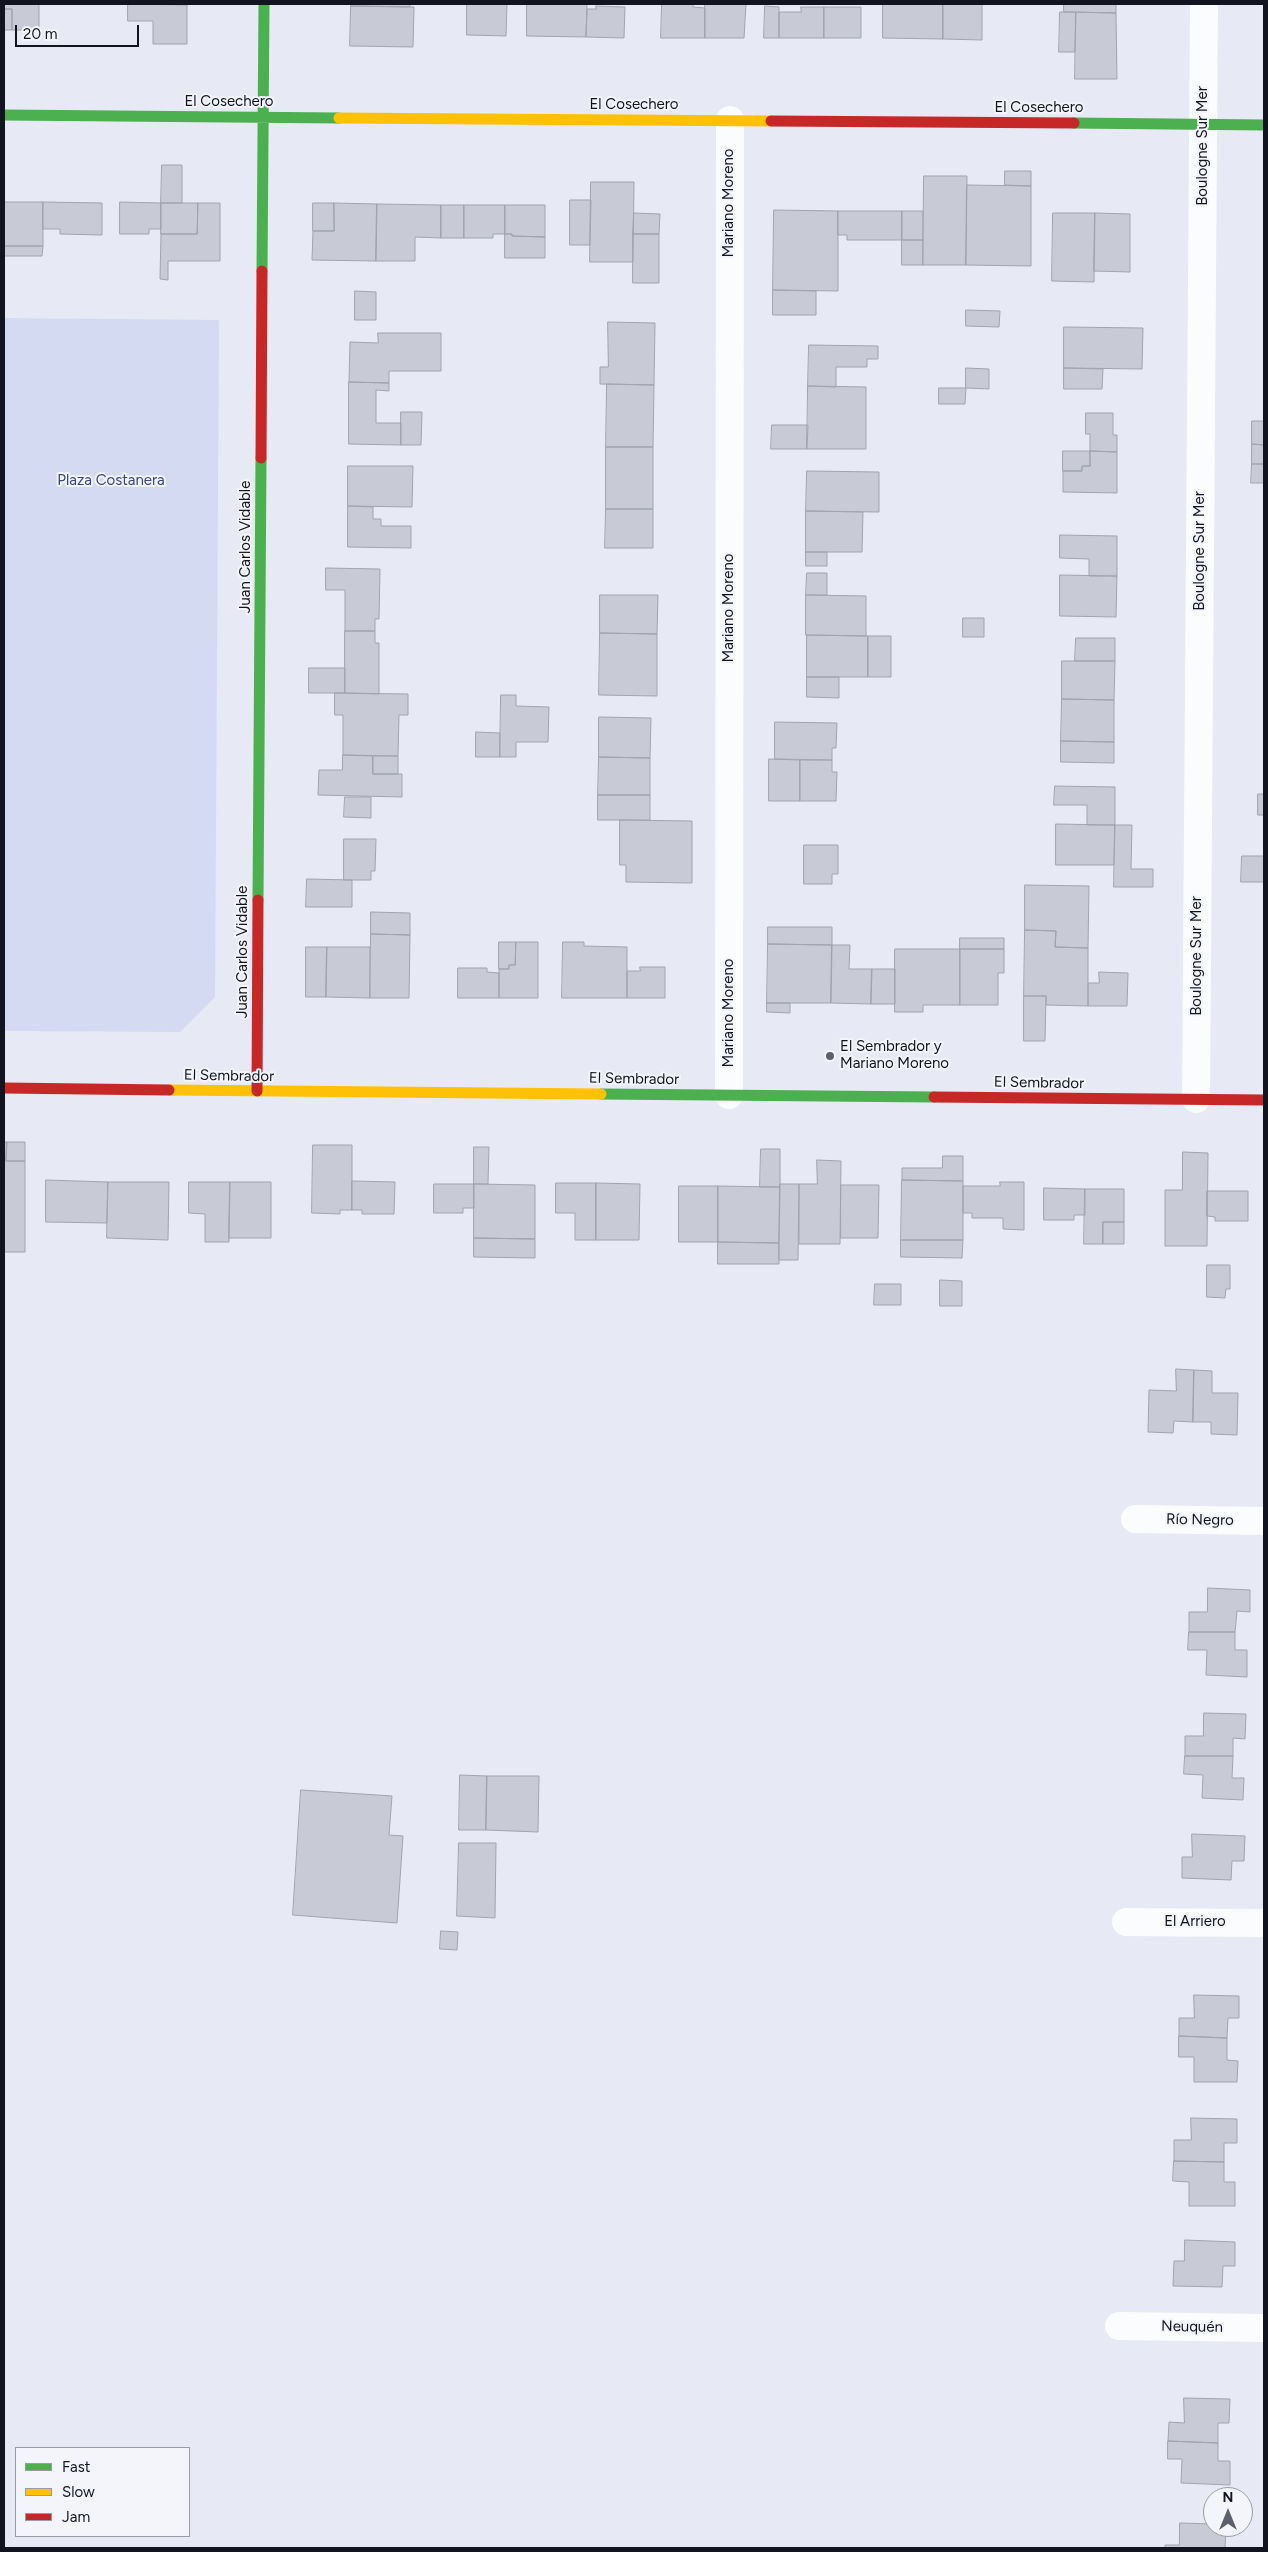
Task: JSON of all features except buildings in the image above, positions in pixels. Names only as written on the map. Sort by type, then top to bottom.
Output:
[{"type":"street","name":"Juan Carlos Vidable","points":[[257,1091],[264,4]]},
{"type":"street","name":"Boulogne Sur Mer","points":[[1196,1099],[1204,4]]},
{"type":"street","name":"El Cosechero","points":[[4,115],[1264,125]]},
{"type":"street","name":"Mariano Moreno","points":[[729,1095],[730,120]]},
{"type":"street","name":"El Sembrador","points":[[4,1088],[1264,1100]]},
{"type":"street","name":"Río Negro","points":[[1135,1519],[1264,1521]]},
{"type":"street","name":"El Arriero","points":[[1126,1922],[1264,1923]]},
{"type":"street","name":"Neuquén","points":[[1119,2326],[1264,2328]]},
{"type":"green space","name":"Plaza Costanera","points":[[4,318],[219,320],[215,997],[180,1032],[4,1031]]},
{"type":"traffic: fast","points":[[262,271],[264,4]]},
{"type":"traffic: fast","points":[[4,115],[339,118]]},
{"type":"traffic: fast","points":[[1074,123],[1264,125]]},
{"type":"traffic: fast","points":[[258,900],[261,458]]},
{"type":"traffic: fast","points":[[601,1094],[934,1097]]},
{"type":"traffic: slow","points":[[339,118],[771,121]]},
{"type":"traffic: slow","points":[[169,1090],[601,1094]]},
{"type":"traffic: jam","points":[[771,121],[1074,123]]},
{"type":"traffic: jam","points":[[261,458],[262,271]]},
{"type":"traffic: jam","points":[[257,1091],[258,900]]},
{"type":"traffic: jam","points":[[4,1088],[169,1090]]},
{"type":"traffic: jam","points":[[934,1097],[1264,1100]]},
{"type":"place","name":"El Sembrador y Mariano Moreno","points":[[830,1056]]}]
